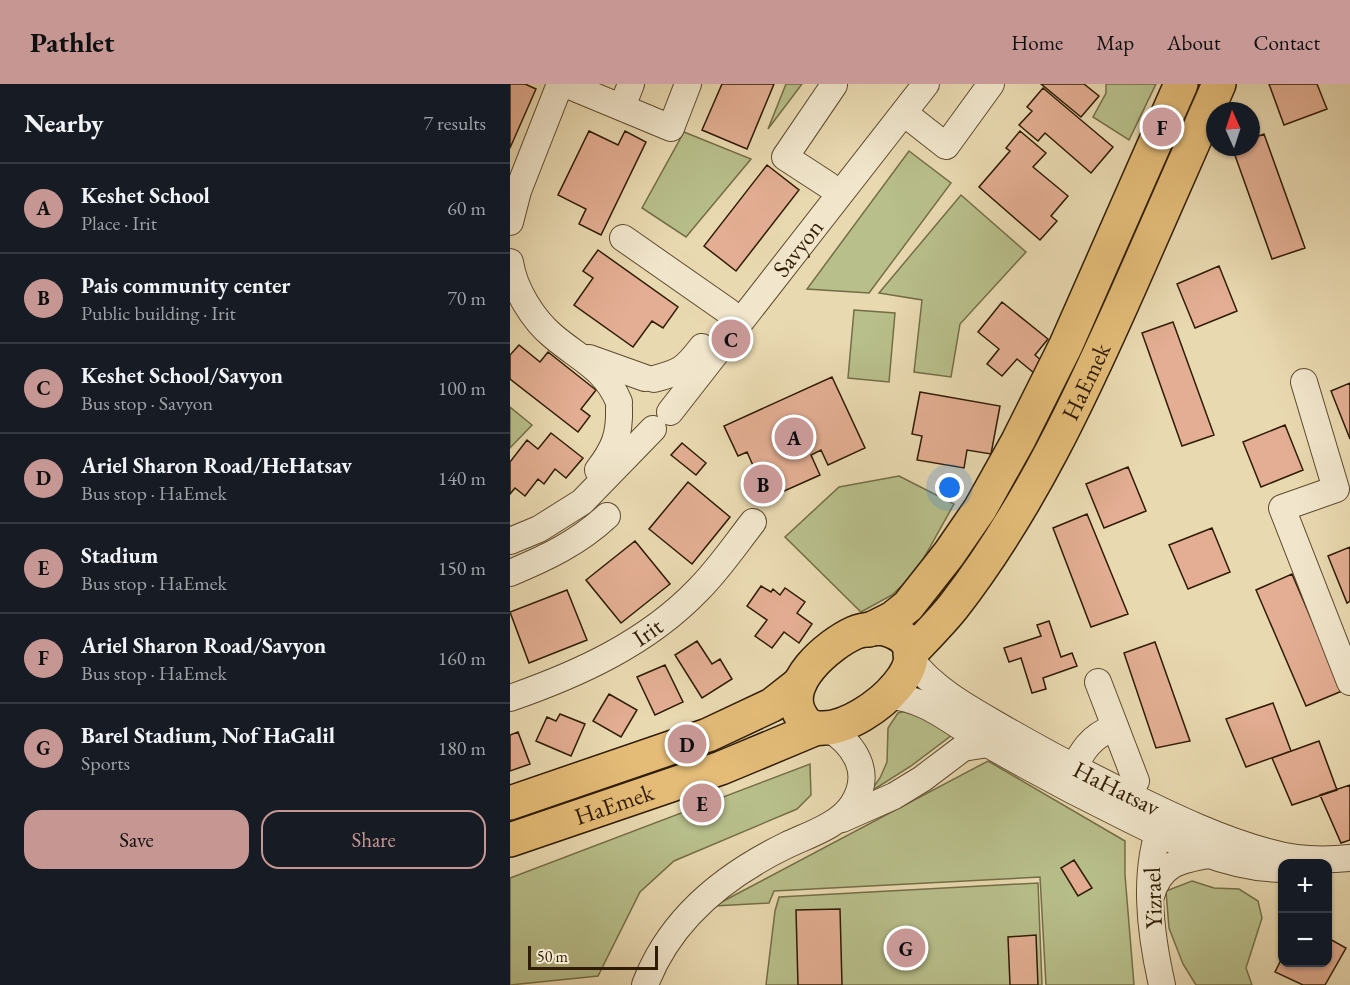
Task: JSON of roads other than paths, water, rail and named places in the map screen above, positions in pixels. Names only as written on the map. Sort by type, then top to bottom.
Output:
[{"type":"main road","name":"HaEmek","points":[[869,630],[893,618],[908,606],[950,554],[980,509],[1018,441],[1066,345],[1181,84]]},
{"type":"main road","name":"HaEmek","points":[[910,656],[951,609],[978,573],[1010,527],[1049,458],[1098,359],[1219,84]]},
{"type":"main road","points":[[881,628],[892,631],[903,638],[910,649],[910,656],[906,675],[882,702],[859,718],[822,729],[807,724],[800,715],[796,696],[800,683],[813,664],[840,641],[854,633],[881,628]]},
{"type":"main road","name":"HaEmek","points":[[510,803],[708,735],[772,705],[800,683]]},
{"type":"main road","name":"HaEmek","points":[[510,840],[721,768],[822,729]]},
{"type":"street","points":[[511,214],[560,84]]},
{"type":"street","points":[[565,84],[626,96],[671,128],[688,84]]},
{"type":"street","name":"Savyon","points":[[650,379],[672,375],[683,369],[907,84]]},
{"type":"street","name":"Savyon","points":[[518,538],[549,523],[582,502],[661,421],[926,84]]},
{"type":"street","points":[[904,113],[946,146],[991,84]]},
{"type":"street","points":[[828,185],[785,156],[834,85]]},
{"type":"street","points":[[623,238],[729,312]]},
{"type":"street","points":[[510,262],[521,294],[540,323],[555,338],[595,367],[614,388],[622,417],[635,428],[644,430],[661,421],[672,404],[668,391],[662,384],[590,359],[572,350]]},
{"type":"street","points":[[619,405],[623,390],[629,383],[650,379]]},
{"type":"street","points":[[1304,382],[1336,489],[1282,508],[1350,682]]},
{"type":"street","name":"Savyon","points":[[549,523],[580,494],[613,448],[618,434],[619,405]]},
{"type":"street","points":[[510,573],[558,552],[590,532],[607,516]]},
{"type":"street","name":"Irit","points":[[510,698],[583,670],[626,647],[663,622],[698,590],[753,522]]},
{"type":"street","points":[[518,538],[540,561]]},
{"type":"street","name":"HaHatsav","points":[[910,656],[926,677],[952,696],[1034,746],[1069,777]]},
{"type":"street","points":[[1098,682],[1136,781]]},
{"type":"street","name":"HaHatsav","points":[[882,702],[914,700],[988,744],[1069,777],[1161,823],[1209,855],[1244,864],[1278,868]]},
{"type":"street","points":[[823,828],[852,806],[858,794],[862,733],[866,721],[882,702]]},
{"type":"street","points":[[1069,777],[1084,748],[1092,739],[1115,727]]},
{"type":"street","points":[[822,729],[842,737],[858,756],[860,767]]},
{"type":"street","points":[[645,985],[653,965],[670,936],[699,903],[731,876],[763,857],[894,796],[922,779],[963,748],[988,744]]},
{"type":"street","name":"HaHatsav","points":[[1161,823],[1198,828],[1294,858],[1350,859]]},
{"type":"street","name":"Yizrael","points":[[1161,823],[1151,858],[1151,896],[1162,985]]},
{"type":"street","points":[[1151,896],[1155,881],[1175,863],[1209,855]]},
{"type":"street","name":"HaHatsav","points":[[1332,864],[1350,859]]},
{"type":"place","name":"Ariel Sharon Road/Savyon","points":[[1162,127]]},
{"type":"place","name":"Keshet School/Savyon","points":[[731,339]]},
{"type":"place","name":"Keshet School","points":[[794,437]]},
{"type":"place","name":"Pais community center","points":[[763,484]]},
{"type":"place","name":"Ariel Sharon Road/HeHatsav","points":[[687,744]]},
{"type":"place","name":"Stadium","points":[[702,803]]},
{"type":"place","name":"Barel Stadium, Nof HaGalil","points":[[906,948]]}]
